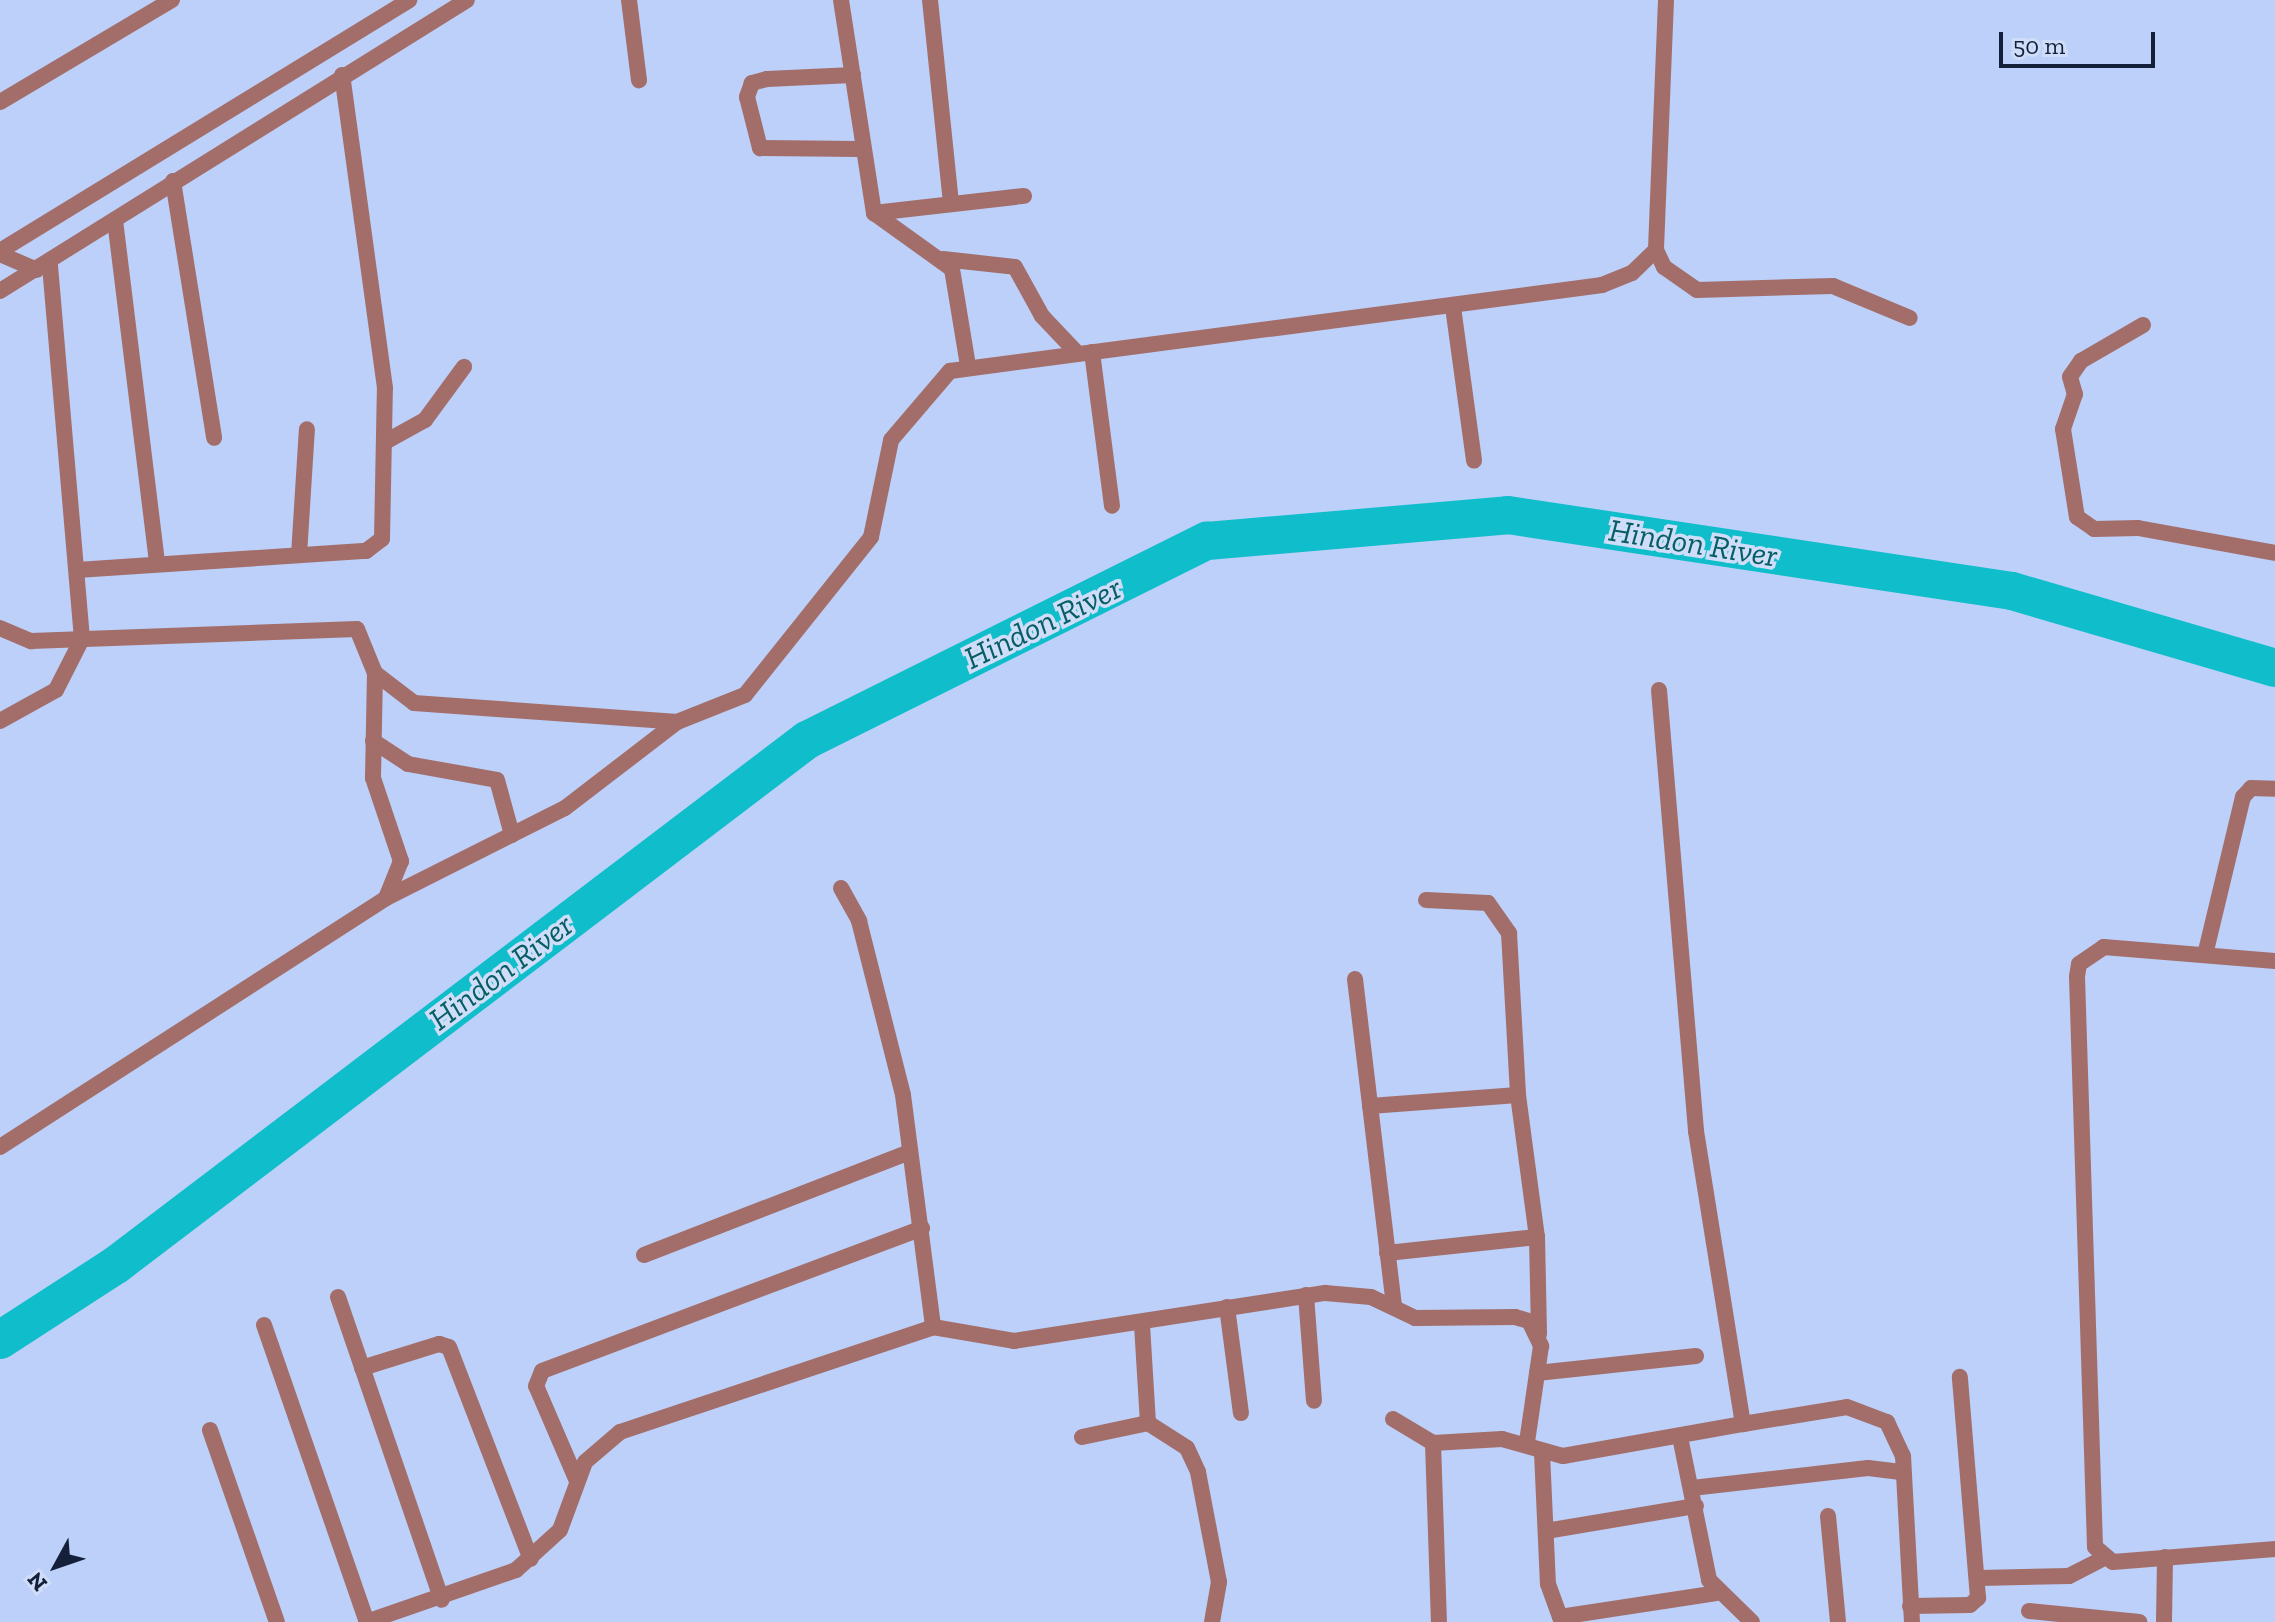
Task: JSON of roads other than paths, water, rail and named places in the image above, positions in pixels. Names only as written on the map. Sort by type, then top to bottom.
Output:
[{"type":"street","points":[[0,102],[172,0]]},
{"type":"street","points":[[0,252],[409,0]]},
{"type":"street","points":[[0,291],[342,75],[467,0]]},
{"type":"street","points":[[629,0],[639,80]]},
{"type":"street","points":[[841,0],[853,75],[859,149],[874,213],[943,259],[958,286],[968,366]]},
{"type":"street","points":[[930,0],[951,202]]},
{"type":"street","points":[[1666,0],[1656,250],[1675,279],[1697,290],[1833,286],[1910,318]]},
{"type":"street","points":[[77,570],[377,547],[385,442],[385,388],[342,75]]},
{"type":"street","points":[[853,75],[767,79],[752,83],[747,97],[760,148],[859,149]]},
{"type":"street","points":[[173,181],[214,438]]},
{"type":"street","points":[[874,213],[1024,196]]},
{"type":"street","points":[[115,220],[157,562]]},
{"type":"street","points":[[0,1147],[386,898],[512,835],[595,788],[677,722],[745,695],[805,613],[849,570],[874,527],[891,440],[935,382],[968,366],[1453,307],[1620,280],[1656,250]]},
{"type":"street","points":[[0,252],[43,266]]},
{"type":"street","points":[[943,259],[1015,267],[1042,316],[1085,353],[1112,506]]},
{"type":"street","points":[[0,721],[56,690],[82,639],[43,266]]},
{"type":"street","points":[[1453,307],[1474,461]]},
{"type":"street","points":[[2143,325],[2081,361],[2070,377],[2075,394],[2063,429],[2077,517],[2094,529],[2138,528],[2275,553]]},
{"type":"street","points":[[385,442],[425,420],[464,367]]},
{"type":"street","points":[[299,555],[307,429]]},
{"type":"street","points":[[0,628],[31,641],[348,627],[364,634],[375,673],[373,778],[401,861],[386,898]]},
{"type":"street","points":[[375,673],[414,703],[677,722]]},
{"type":"street","points":[[1659,690],[1696,1131],[1743,1424]]},
{"type":"street","points":[[373,741],[408,764],[497,780],[512,835]]},
{"type":"street","points":[[2205,955],[2243,797],[2251,788],[2275,789]]},
{"type":"street","points":[[841,888],[877,985],[910,1152],[933,1327]]},
{"type":"street","points":[[1426,900],[1488,903],[1503,915],[1518,1095],[1537,1237],[1539,1334],[1527,1442]]},
{"type":"street","points":[[2102,1559],[2095,1547],[2083,1293],[2079,964],[2104,947],[2275,961]]},
{"type":"street","points":[[1355,979],[1394,1308]]},
{"type":"street","points":[[1370,1106],[1518,1095]]},
{"type":"street","points":[[644,1255],[910,1152]]},
{"type":"street","points":[[577,1481],[536,1386],[542,1371],[922,1228]]},
{"type":"street","points":[[1387,1253],[1537,1237]]},
{"type":"street","points":[[264,1325],[366,1622],[424,1614],[442,1600],[531,1559],[560,1530],[577,1481],[592,1451],[620,1432],[933,1327],[986,1342],[1142,1324],[1306,1295],[1347,1294],[1394,1308],[1415,1318],[1515,1317],[1539,1334]]},
{"type":"street","points":[[1306,1295],[1314,1401]]},
{"type":"street","points":[[338,1297],[442,1600]]},
{"type":"street","points":[[1227,1307],[1241,1413]]},
{"type":"street","points":[[1142,1324],[1148,1423]]},
{"type":"street","points":[[362,1368],[439,1344],[449,1347],[531,1559]]},
{"type":"street","points":[[1537,1373],[1696,1356]]},
{"type":"street","points":[[1393,1419],[1433,1443],[1527,1442],[1542,1453],[1583,1454],[1847,1407],[1871,1412],[1897,1434],[1911,1614],[1970,1605],[1979,1578],[1960,1377]]},
{"type":"street","points":[[1082,1437],[1148,1423],[1187,1448],[1198,1472],[1219,1582],[1212,1622]]},
{"type":"street","points":[[210,1430],[277,1622]]},
{"type":"street","points":[[1680,1437],[1716,1593],[1752,1622]]},
{"type":"street","points":[[1433,1443],[1439,1622]]},
{"type":"street","points":[[1542,1453],[1548,1584],[1560,1617],[1716,1593]]},
{"type":"street","points":[[1692,1488],[1868,1468],[1901,1472]]},
{"type":"street","points":[[1546,1531],[1696,1506]]},
{"type":"street","points":[[1828,1516],[1838,1622]]},
{"type":"street","points":[[1979,1578],[2069,1576],[2102,1559],[2275,1549]]},
{"type":"street","points":[[2164,1622],[2165,1557]]},
{"type":"street","points":[[2029,1611],[2081,1619],[2139,1622]]},
{"type":"waterway","name":"Hindon River","points":[[0,1340],[116,1265],[807,740],[1207,541],[1508,515],[2012,591],[2275,668]]}]
